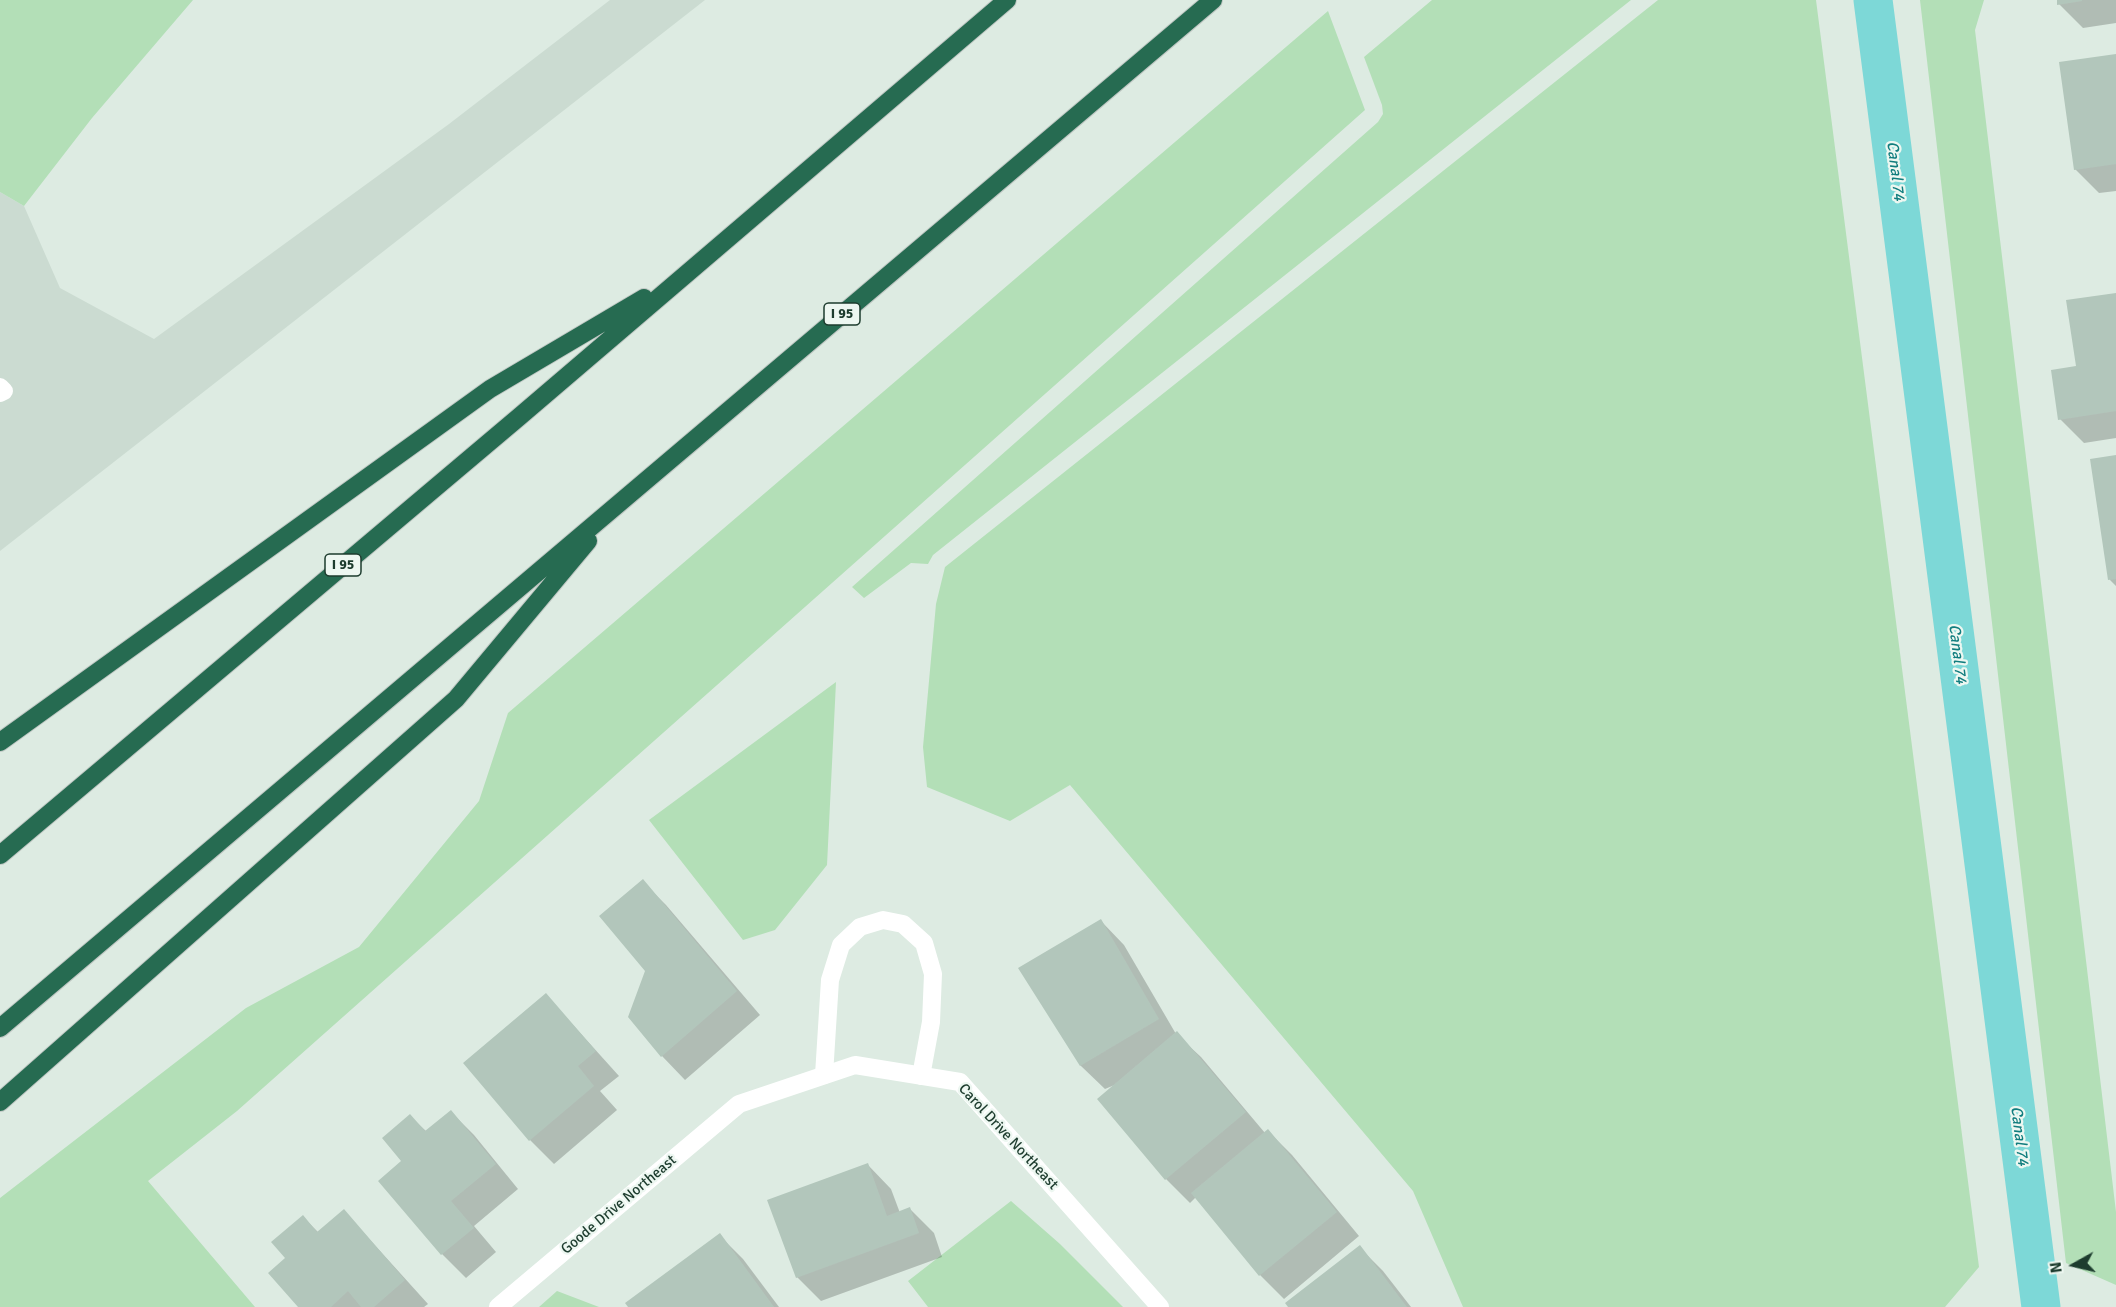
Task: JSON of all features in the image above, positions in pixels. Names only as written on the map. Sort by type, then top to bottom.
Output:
[{"type":"highway","name":"I 95","points":[[0,855],[1007,0]]},
{"type":"highway","name":"I 95","points":[[0,1028],[1213,0]]},
{"type":"highway","points":[[0,742],[490,389],[684,274]]},
{"type":"highway","points":[[0,1102],[456,699],[620,504]]},
{"type":"street","points":[[0,387],[4,391],[0,393]]},
{"type":"street","points":[[824,1075],[830,980],[841,945],[860,927],[883,920],[903,924],[924,943],[933,974],[931,1022],[921,1076]]},
{"type":"street","name":"Carol Drive Northeast","points":[[740,1104],[855,1065],[960,1082],[1160,1307]]},
{"type":"street","name":"Goode Drive Northeast","points":[[498,1307],[740,1104]]},
{"type":"shaded area","points":[[610,0],[705,0],[0,551],[0,192],[24,206],[60,288],[154,339],[449,124]]},
{"type":"green space","points":[[0,0],[193,0],[92,118],[24,206],[0,192]]},
{"type":"green space","points":[[1432,0],[1631,0],[933,555],[928,564],[911,563],[864,598],[852,587],[1378,122],[1383,114],[1382,105],[1364,57]]},
{"type":"green space","points":[[1658,0],[1816,0],[1979,1267],[1945,1307],[1463,1307],[1413,1191],[1070,785],[1010,821],[927,787],[923,747],[936,604],[945,567]]},
{"type":"green space","points":[[1920,0],[1984,0],[1975,30],[2116,1212],[2116,1285],[2066,1263]]},
{"type":"green space","points":[[1328,11],[1365,110],[237,1111],[148,1181],[255,1307],[0,1307],[0,1198],[246,1008],[359,947],[479,801],[508,713]]},
{"type":"green space","points":[[836,682],[827,865],[775,930],[743,940],[649,820]]},
{"type":"green space","points":[[1011,1201],[1060,1244],[1123,1307],[928,1307],[908,1281]]},
{"type":"green space","points":[[557,1291],[599,1307],[539,1307]]},
{"type":"building","points":[[2057,0],[2082,0],[2082,1],[2057,5]]},
{"type":"building","points":[[2116,54],[2116,164],[2074,170],[2059,62]]},
{"type":"building","points":[[2116,293],[2116,411],[2058,420],[2051,370],[2076,366],[2066,300]]},
{"type":"building","points":[[2116,455],[2116,579],[2108,580],[2090,459]]},
{"type":"building","points":[[643,879],[737,991],[661,1057],[628,1017],[645,971],[599,916]]},
{"type":"building","points":[[1101,919],[1159,1019],[1080,1066],[1018,968]]},
{"type":"building","points":[[546,993],[596,1051],[578,1066],[594,1086],[529,1141],[463,1063]]},
{"type":"building","points":[[1177,1031],[1246,1112],[1165,1180],[1097,1099]]},
{"type":"building","points":[[451,1110],[496,1164],[451,1201],[474,1228],[441,1255],[378,1181],[401,1161],[382,1138],[410,1114],[425,1131]]},
{"type":"building","points":[[1268,1129],[1337,1212],[1259,1276],[1191,1193]]},
{"type":"building","points":[[868,1163],[887,1216],[910,1207],[919,1233],[796,1278],[767,1200]]},
{"type":"building","points":[[344,1209],[405,1280],[374,1307],[361,1307],[348,1291],[331,1307],[298,1307],[268,1273],[285,1258],[271,1242],[303,1215],[317,1232]]},
{"type":"building","points":[[720,1233],[774,1307],[628,1307],[625,1303]]},
{"type":"building","points":[[1360,1245],[1407,1307],[1288,1307],[1285,1303]]},
{"type":"waterway","name":"Canal 74","points":[[1873,0],[2041,1307]]}]
